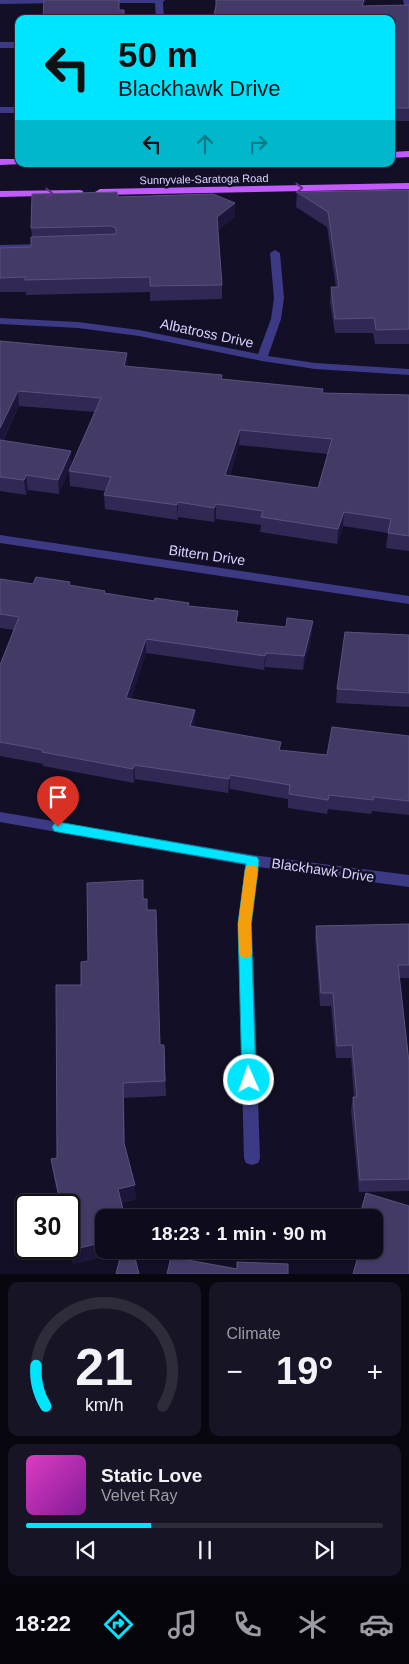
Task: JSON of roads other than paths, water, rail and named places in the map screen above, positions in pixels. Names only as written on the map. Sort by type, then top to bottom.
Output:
[{"type":"main road","points":[[395,154],[409,154]]},
{"type":"main road","points":[[0,162],[15,162]]},
{"type":"main road","name":"Sunnyvale-Saratoga Road","points":[[0,194],[409,186]]},
{"type":"street","points":[[92,1],[160,0],[160,15]]},
{"type":"street","points":[[0,2],[72,1]]},
{"type":"street","points":[[0,45],[15,45]]},
{"type":"street","points":[[0,110],[15,110]]},
{"type":"street","points":[[0,248],[56,247]]},
{"type":"street","points":[[262,358],[276,319],[279,298],[275,253]]},
{"type":"street","name":"Albatross Drive","points":[[0,321],[78,325],[139,333],[262,358],[315,366],[409,372]]},
{"type":"street","name":"Bittern Drive","points":[[0,540],[409,600]]},
{"type":"street","name":"Blackhawk Drive","points":[[0,817],[253,860],[409,881]]},
{"type":"street","points":[[252,1158],[245,924],[253,860]]}]
